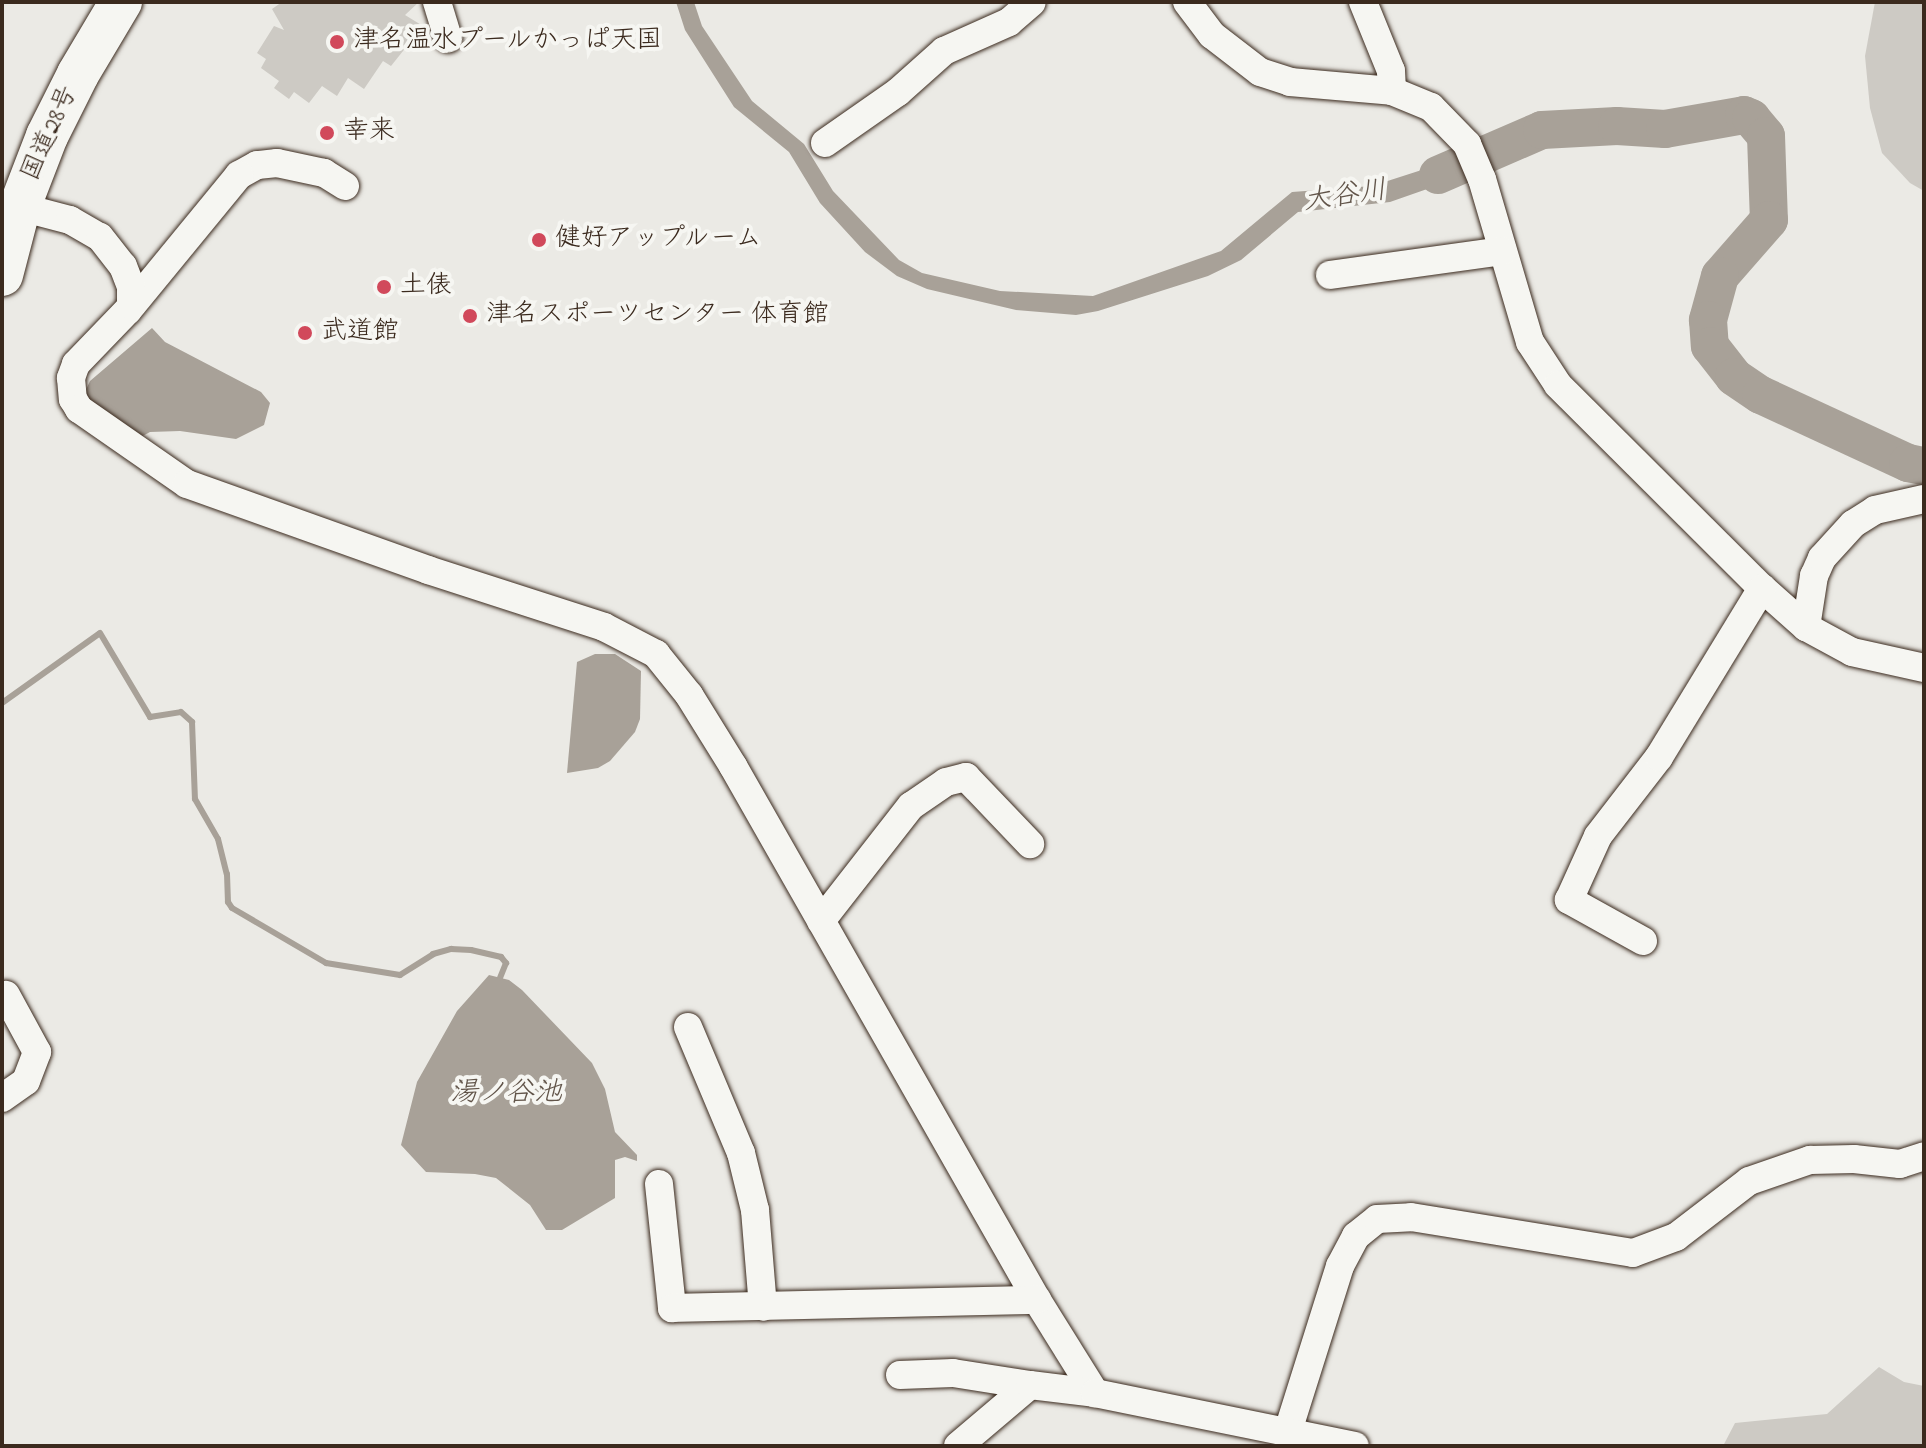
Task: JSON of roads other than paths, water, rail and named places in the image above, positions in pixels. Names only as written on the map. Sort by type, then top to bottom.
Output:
[{"type":"highway","name":"国道28号","points":[[2,275],[11,204],[78,74],[121,2]]},
{"type":"street","points":[[437,2],[448,38]]},
{"type":"street","points":[[825,143],[898,92],[944,51],[1009,22],[1032,2]]},
{"type":"street","points":[[1187,2],[1212,35],[1260,72],[1290,82],[1392,91],[1431,107],[1467,144],[1482,179],[1530,342],[1542,365],[1762,588],[1806,627],[1852,652],[1924,668]]},
{"type":"street","points":[[1363,2],[1391,71],[1392,91]]},
{"type":"street","points":[[345,186],[324,173],[277,163],[257,165],[239,175],[131,305],[76,364],[71,378],[73,399],[87,417],[187,484],[267,515],[604,627],[656,654],[708,723],[1037,1300],[1095,1393]]},
{"type":"street","points":[[11,204],[70,220],[100,237],[123,266],[131,287],[131,305]]},
{"type":"street","points":[[1330,275],[1502,251]]},
{"type":"street","points":[[1806,627],[1814,576],[1822,558],[1853,524],[1875,510],[1924,499]]},
{"type":"street","points":[[1643,941],[1569,900],[1598,836],[1659,757],[1762,588]]},
{"type":"street","points":[[821,921],[911,806],[946,782],[966,777],[1030,844]]},
{"type":"street","points":[[2,1098],[26,1081],[37,1052],[6,995]]},
{"type":"street","points":[[688,1027],[741,1153],[755,1210],[763,1307]]},
{"type":"street","points":[[1288,1431],[1340,1266],[1356,1236],[1377,1219],[1411,1217],[1633,1253],[1676,1237],[1749,1181],[1810,1160],[1854,1159],[1900,1164],[1924,1156]]},
{"type":"street","points":[[659,1184],[672,1308],[1037,1300]]},
{"type":"street","points":[[900,1375],[953,1373],[1095,1393],[1355,1446]]},
{"type":"street","points":[[958,1446],[1030,1385]]},
{"type":"water","name":"大谷川","points":[[676,2],[694,2],[702,26],[752,101],[804,144],[833,191],[899,260],[922,273],[1000,291],[1093,296],[1221,251],[1292,192],[1372,186],[1462,157],[1470,174],[1390,202],[1298,212],[1241,260],[1208,276],[1098,311],[1076,315],[1016,310],[927,289],[897,276],[865,252],[820,203],[789,152],[734,107],[685,30]]},
{"type":"water","points":[[152,328],[165,342],[261,392],[270,403],[264,425],[236,439],[180,431],[150,432],[139,438],[89,404],[85,392],[90,381]]},
{"type":"water","points":[[595,654],[615,654],[641,671],[640,719],[635,732],[610,761],[598,768],[567,773],[577,662]]},
{"type":"water","name":"湯ノ谷池","points":[[489,975],[509,980],[522,990],[592,1063],[605,1089],[615,1132],[637,1155],[637,1161],[625,1157],[615,1160],[615,1198],[562,1230],[546,1230],[530,1205],[496,1178],[426,1172],[401,1145],[417,1082],[457,1011]]},
{"type":"waterway","name":"大谷川","points":[[1438,175],[1542,130],[1617,126],[1665,129],[1744,115],[1751,118],[1766,136],[1769,220],[1720,276],[1708,320],[1710,346],[1734,377],[1761,395],[1908,463],[1924,466]]},
{"type":"waterway","points":[[2,703],[100,633],[150,717],[181,712],[192,722],[195,799],[218,839],[227,874],[228,902],[232,908],[326,963],[400,975],[433,954],[451,949],[471,950],[501,957],[506,963],[500,978]]},
{"type":"place","name":"津名温水プールかっぱ天国","points":[[337,42]]},
{"type":"place","name":"幸来","points":[[327,133]]},
{"type":"place","name":"健好アップルーム","points":[[539,240]]},
{"type":"place","name":"土俵","points":[[384,287]]},
{"type":"place","name":"津名スポーツセンター 体育館","points":[[470,316]]},
{"type":"place","name":"武道館","points":[[305,333]]}]
